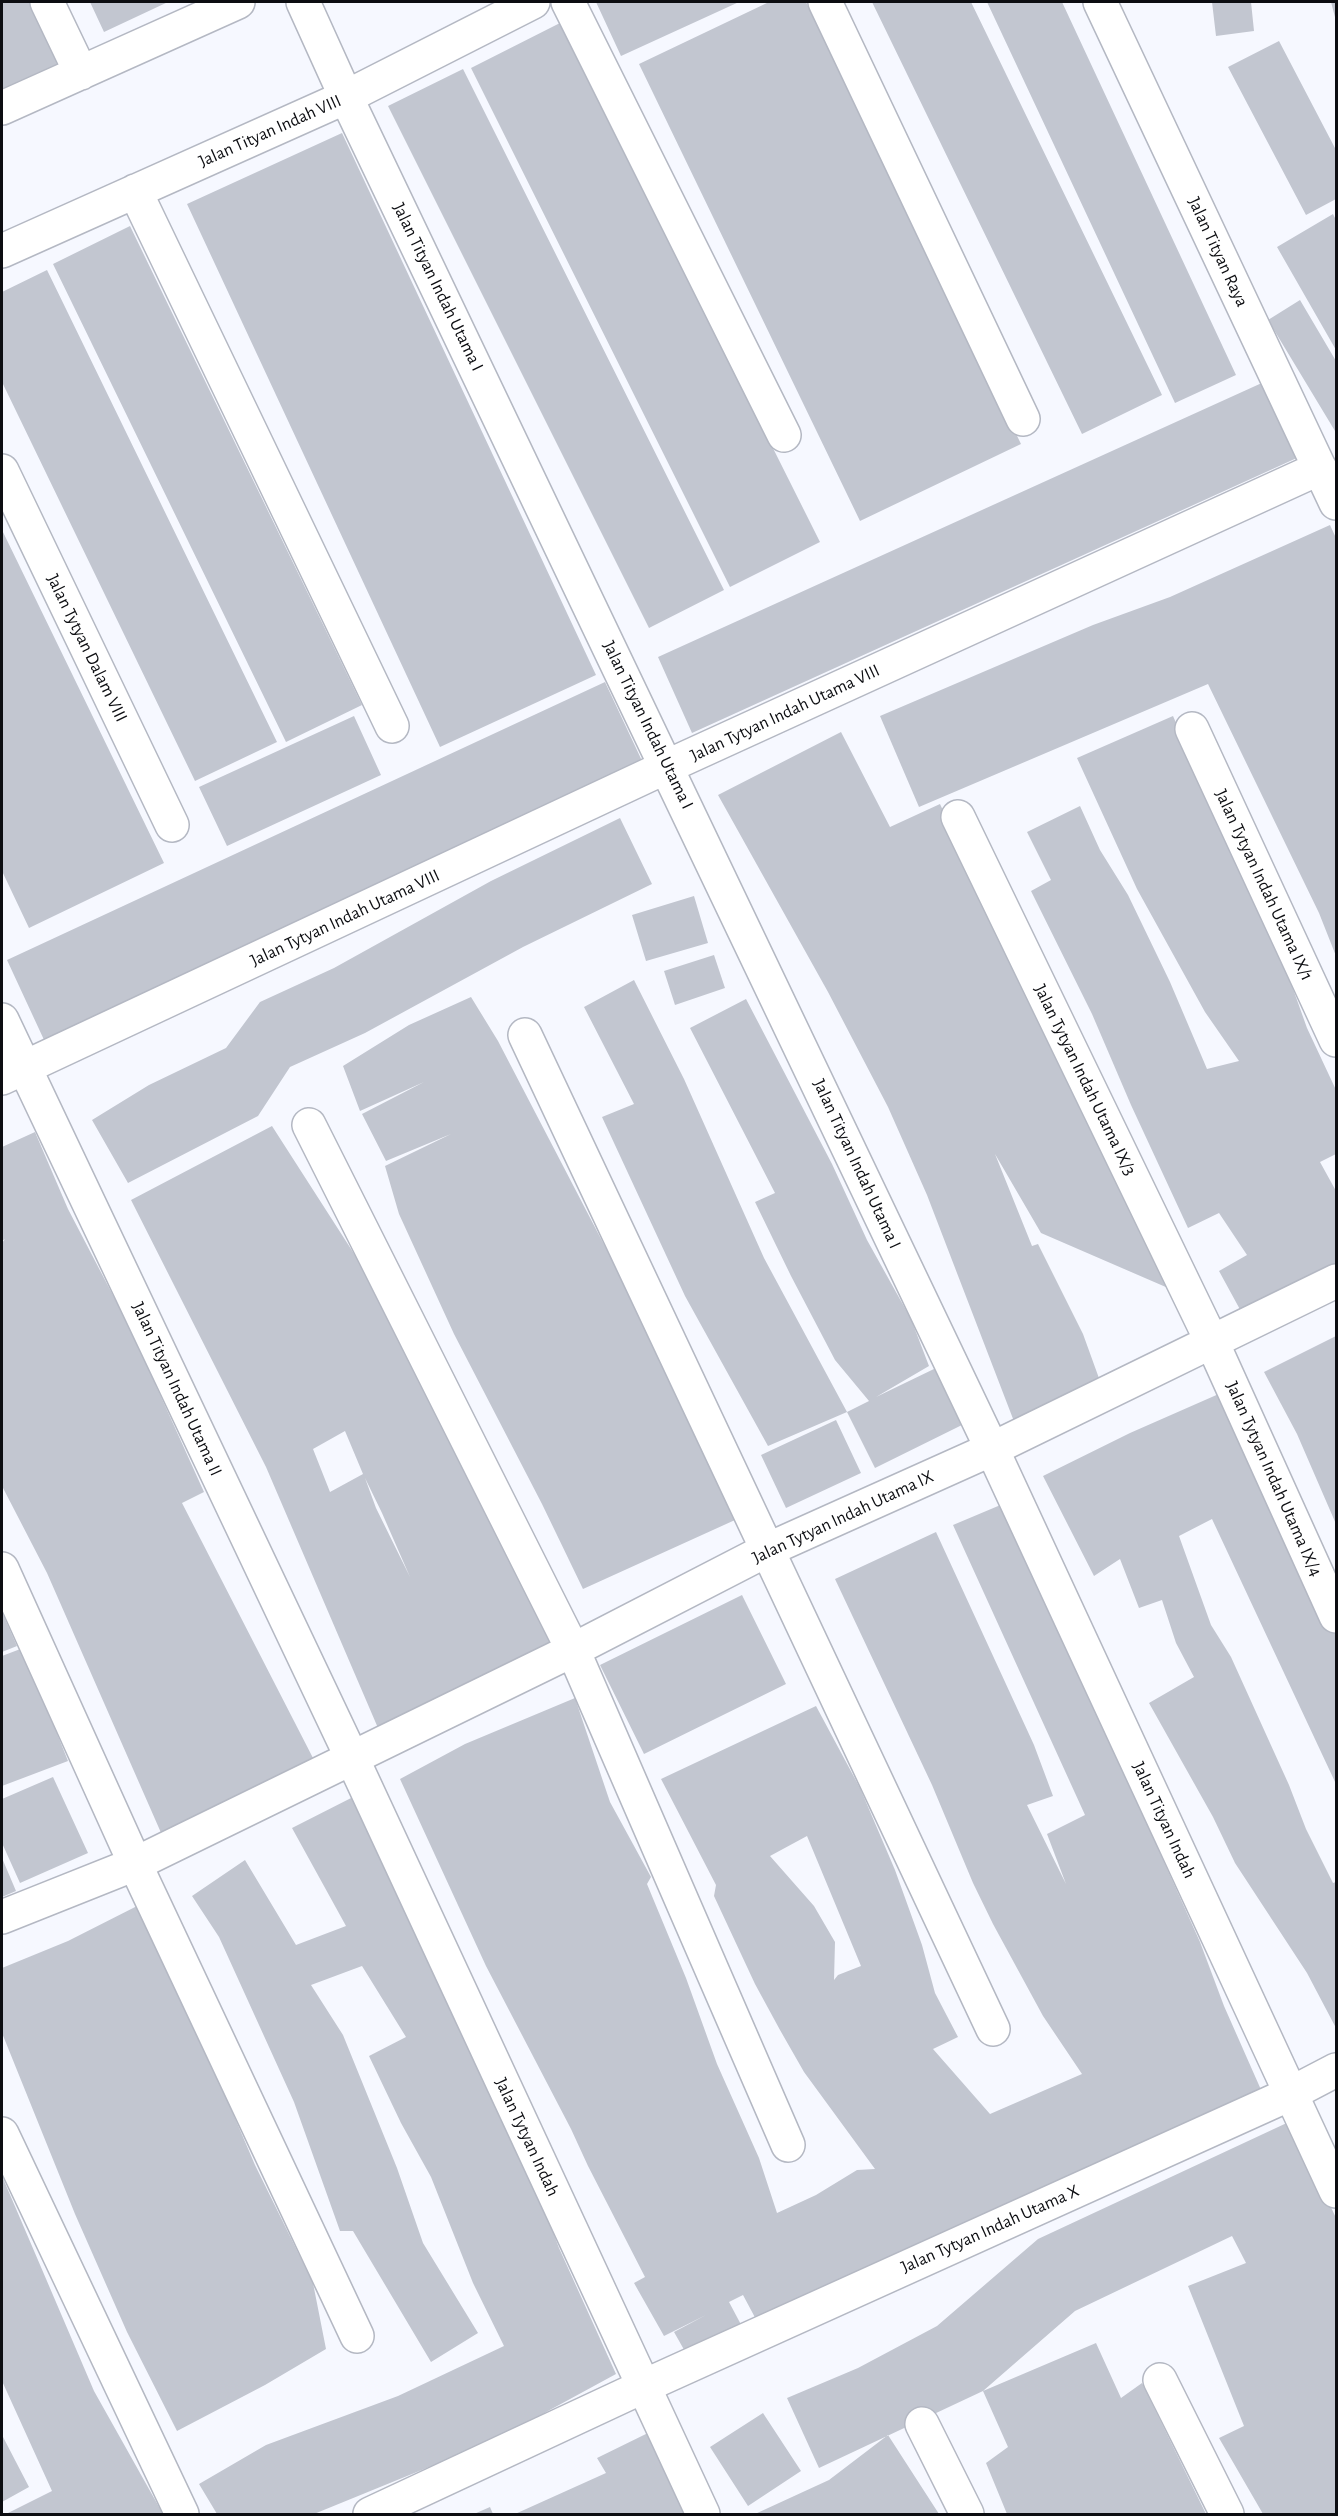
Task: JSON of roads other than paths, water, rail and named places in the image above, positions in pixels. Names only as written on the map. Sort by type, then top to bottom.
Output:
[{"type":"street","points":[[47,2],[81,72]]},
{"type":"street","points":[[2,108],[238,2]]},
{"type":"street","name":"Jalan Tityan Indah Utama I","points":[[303,2],[346,97],[668,766],[992,1449]]},
{"type":"street","name":"Jalan Tityan Indah VIII","points":[[2,251],[346,97],[533,2]]},
{"type":"street","points":[[568,2],[784,435]]},
{"type":"street","points":[[825,2],[1023,418]]},
{"type":"street","name":"Jalan Tityan Raya","points":[[1100,2],[1336,503]]},
{"type":"street","points":[[135,191],[392,726]]},
{"type":"street","name":"Jalan Tytyan Indah Utama VIII","points":[[13,1073],[668,766],[1320,468]]},
{"type":"street","name":"Jalan Tytyan Dalam VIII","points":[[2,471],[172,825]]},
{"type":"street","name":"Jalan Tytyan Indah Utama IX/1","points":[[1192,729],[1336,1040]]},
{"type":"street","name":"Jalan Tytyan Indah Utama IX/3","points":[[958,818],[1212,1342]]},
{"type":"street","name":"Jalan Tityan Indah Utama II","points":[[2,1020],[13,1073],[352,1758]]},
{"type":"street","points":[[525,1035],[993,2029]]},
{"type":"street","points":[[309,1125],[573,1650],[788,2145]]},
{"type":"street","name":"Jalan Tytyan Indah Utama IX","points":[[2,1917],[135,1864],[573,1650],[767,1550],[992,1449],[1336,1281]]},
{"type":"street","name":"Jalan Tytyan Indah Utama IX/4","points":[[1212,1342],[1336,1616]]},
{"type":"street","name":"Jalan Tityan Indah","points":[[992,1449],[1336,2191]]},
{"type":"street","points":[[2,1569],[135,1864],[357,2336]]},
{"type":"street","name":"Jalan Tytyan Indah","points":[[352,1758],[642,2387],[703,2514]]},
{"type":"street","name":"Jalan Tytyan Indah Utama X","points":[[370,2514],[642,2387],[1290,2094],[1336,2070]]},
{"type":"street","points":[[2,2134],[182,2514]]},
{"type":"street","points":[[1161,2380],[1227,2514]]},
{"type":"street","points":[[922,2424],[967,2514]]}]
